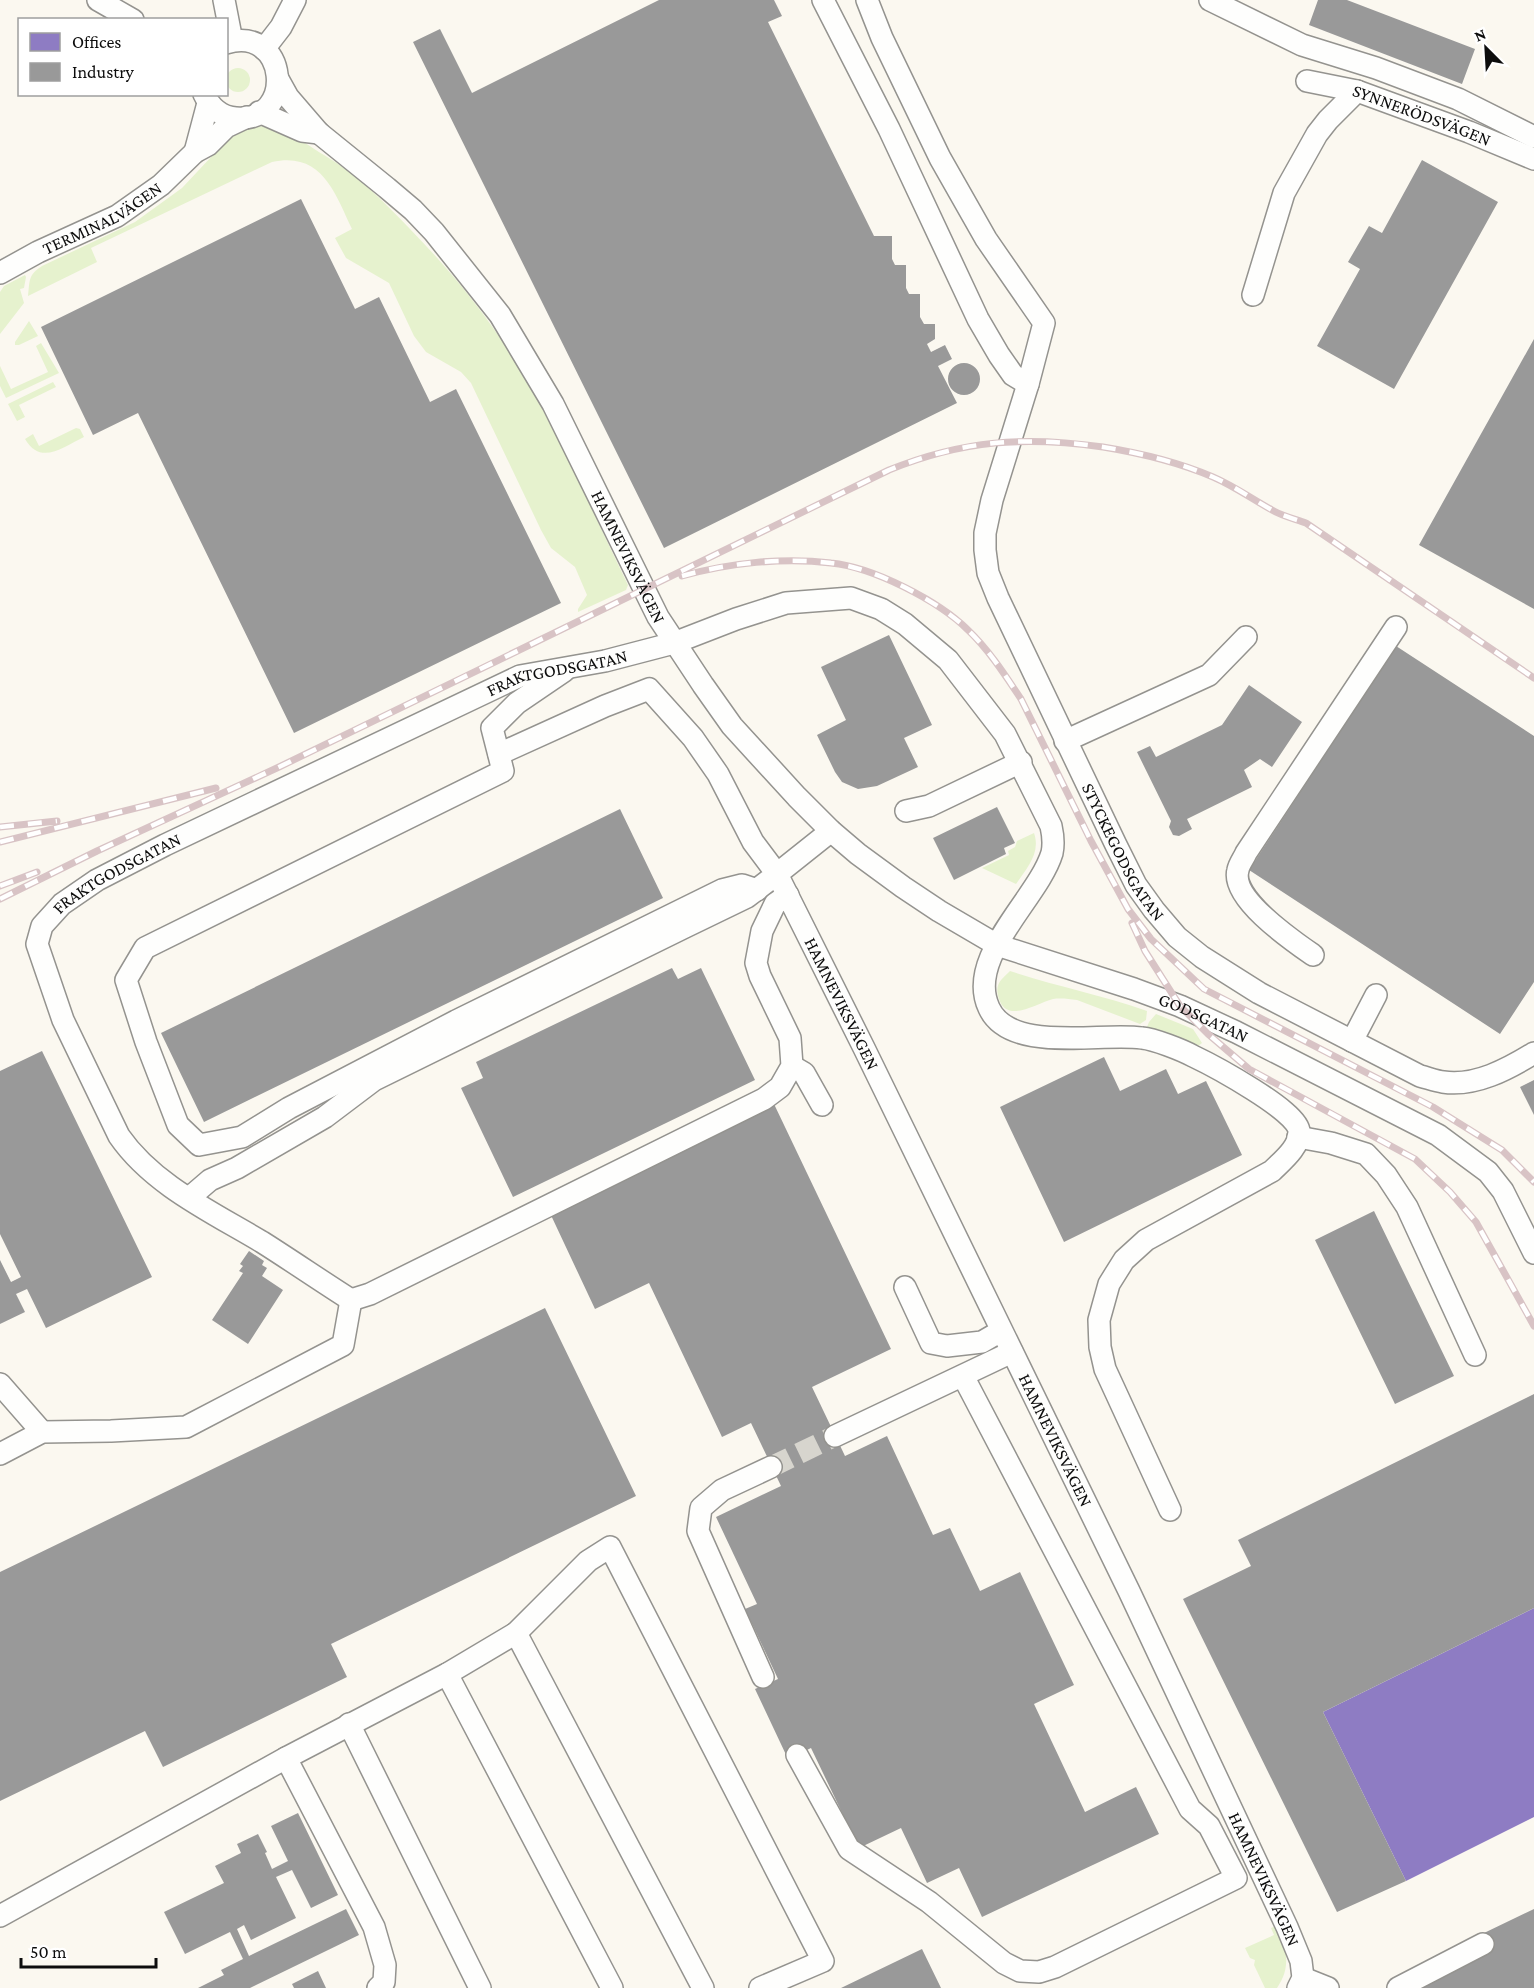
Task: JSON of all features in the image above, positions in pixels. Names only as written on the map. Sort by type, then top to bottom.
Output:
[{"type":"street","points":[[98,0],[130,18]]},
{"type":"street","points":[[224,0],[226,18]]},
{"type":"street","points":[[229,42],[252,42],[264,49],[281,27],[295,0]]},
{"type":"street","points":[[823,0],[889,129],[978,319],[1013,375],[1028,384]]},
{"type":"street","name":"STYCKEGODSGATAN","points":[[867,0],[882,38],[940,158],[986,239],[1044,323],[993,500],[986,533],[985,550],[988,573],[1065,741],[1136,885],[1177,937],[1202,957],[1238,981],[1420,1076],[1443,1082],[1460,1083],[1482,1078],[1512,1066],[1534,1053]]},
{"type":"street","points":[[1210,0],[1302,45],[1376,68],[1458,99],[1534,137]]},
{"type":"street","name":"HAMNEVIKSVÄGEN","points":[[264,49],[273,59],[288,97],[319,133],[413,210],[434,232],[500,315],[553,404],[658,616],[674,643],[732,726],[831,831]]},
{"type":"street","points":[[253,115],[273,98],[279,79]]},
{"type":"street","name":"SYNNERÖDSVÄGEN","points":[[1307,81],[1357,91],[1469,132],[1534,159]]},
{"type":"street","points":[[1253,296],[1284,194],[1317,134],[1357,91]]},
{"type":"street","points":[[195,152],[206,99]]},
{"type":"street","name":"HAMNEVIKSVÄGEN","points":[[206,99],[225,116],[253,115],[302,131],[319,133]]},
{"type":"street","name":"TERMINALVÄGEN","points":[[0,273],[38,252],[117,216],[161,185],[195,152],[208,145],[226,128],[253,115]]},
{"type":"street","name":"FRAKTGODSGATAN","points":[[351,1300],[189,1198],[140,1163],[119,1136],[63,1020],[37,944],[42,926],[62,904],[97,880],[165,845],[520,676],[605,661],[674,643],[786,603],[851,598],[881,609],[905,624],[948,660],[1005,734],[1021,762],[1052,826],[1054,838],[1052,853],[1044,870],[997,945],[988,964],[985,986],[988,1006],[996,1020],[1008,1029],[1025,1035],[1142,1038],[1191,1055],[1282,1108],[1296,1122],[1298,1137]]},
{"type":"street","points":[[1313,955],[1277,930],[1248,900],[1238,883],[1237,871],[1246,853],[1396,627]]},
{"type":"street","points":[[1065,741],[1209,675],[1246,637]]},
{"type":"street","points":[[570,666],[517,703],[492,728],[502,771],[145,948],[126,980],[146,1042],[178,1125],[199,1145],[242,1137],[289,1108],[445,1026],[722,890],[742,885],[757,890]]},
{"type":"street","name":"HAMNEVIKSVÄGEN","points":[[499,754],[605,706],[649,689],[693,738],[718,774],[753,842],[777,874],[788,894],[1129,1591],[1287,1926],[1301,1961],[1301,1983]]},
{"type":"street","points":[[906,811],[929,806],[1021,762]]},
{"type":"street","points":[[189,1198],[210,1180],[237,1168],[325,1117],[374,1080],[729,907],[757,890],[831,831]]},
{"type":"street","name":"GODSGATAN","points":[[831,831],[903,887],[997,945],[1180,1006],[1438,1135],[1488,1172],[1503,1191],[1534,1253]]},
{"type":"street","points":[[0,1454],[42,1432],[186,1427],[343,1345],[351,1300],[370,1294],[764,1099],[780,1087],[792,1066],[790,1038],[756,963],[762,931],[775,904],[788,894]]},
{"type":"street","points":[[1352,1041],[1376,995]]},
{"type":"street","points":[[792,1066],[804,1073],[822,1104]]},
{"type":"street","points":[[1170,1510],[1105,1369],[1100,1347],[1099,1320],[1109,1284],[1124,1260],[1146,1240],[1272,1171],[1289,1155],[1298,1137],[1331,1143],[1366,1154],[1386,1175],[1407,1207],[1475,1355]]},
{"type":"street","points":[[905,1287],[931,1343],[947,1346],[982,1342],[1001,1331]]},
{"type":"street","points":[[835,1436],[1011,1352]]},
{"type":"street","points":[[797,1755],[849,1849],[929,1902],[1004,1963],[1020,1971],[1039,1972],[1070,1960],[1236,1878],[1209,1826],[1190,1809],[963,1376]]},
{"type":"street","points":[[0,1384],[42,1432]]},
{"type":"street","points":[[763,1677],[698,1531],[700,1508],[722,1490],[771,1467]]},
{"type":"street","points":[[0,1916],[286,1758],[447,1674],[516,1633],[588,1561],[610,1547],[823,1961],[760,1988]]},
{"type":"street","points":[[516,1633],[703,1988]]},
{"type":"street","points":[[447,1674],[612,1988]]},
{"type":"street","points":[[349,1724],[480,1988]]},
{"type":"street","points":[[286,1758],[374,1927],[386,1965],[384,1982],[378,1988]]},
{"type":"street","points":[[1398,1988],[1483,1944]]},
{"type":"street","points":[[1301,1983],[1328,1988]]},
{"type":"green space","points":[[234,69],[242,69],[249,76],[249,84],[242,91],[234,91],[228,85],[228,75]]},
{"type":"green space","points":[[263,126],[295,137],[336,163],[370,189],[427,246],[473,301],[515,360],[541,406],[628,585],[626,590],[578,612],[587,595],[575,567],[551,548],[471,383],[461,372],[426,352],[414,336],[389,283],[346,258],[335,238],[352,229],[324,178],[315,169],[303,163],[289,160],[272,162],[91,248],[97,262],[28,296],[31,278],[37,269],[135,222],[182,188],[228,139],[245,130]]},
{"type":"green space","points":[[25,275],[24,288],[20,289],[24,303],[0,334],[0,292],[4,286]]},
{"type":"green space","points":[[29,321],[38,336],[15,345],[15,342]]},
{"type":"green space","points":[[41,343],[59,373],[6,398],[0,386],[0,366],[11,389],[48,372],[36,346]]},
{"type":"green space","points":[[53,382],[56,387],[19,405],[25,417],[17,421],[8,404]]},
{"type":"green space","points":[[76,428],[80,429],[84,437],[53,452],[38,451],[31,447],[25,439],[33,434],[39,446]]},
{"type":"green space","points":[[1034,833],[1036,847],[1034,854],[1016,884],[982,868],[1009,855],[1008,851],[1015,847],[1017,841]]},
{"type":"green space","points":[[1010,971],[1147,1011],[1146,1020],[1140,1024],[1077,1000],[1065,999],[1053,999],[1023,1010],[1009,1010],[1003,1006],[997,990],[999,983]]},
{"type":"green space","points":[[1156,1014],[1193,1029],[1202,1043],[1197,1047],[1147,1027]]},
{"type":"green space","points":[[1278,1925],[1285,1949],[1285,1972],[1277,1988],[1265,1988],[1254,1965],[1255,1960],[1250,1958],[1245,1948],[1274,1935],[1271,1928]]},
{"type":"building: Offices","points":[[1534,1608],[1534,1817],[1406,1881],[1323,1712]]},
{"type":"building: Industry","points":[[659,0],[774,0],[782,16],[768,22],[874,236],[892,236],[892,259],[895,265],[906,265],[906,288],[909,294],[920,294],[920,317],[924,324],[935,324],[935,339],[927,344],[931,352],[945,345],[952,359],[938,366],[957,403],[664,548],[413,42],[440,29],[472,93]]},
{"type":"building: Industry","points":[[1318,0],[1347,0],[1475,49],[1462,84],[1309,25]]},
{"type":"building: Industry","points":[[1422,160],[1498,202],[1394,389],[1317,346],[1360,269],[1348,262],[1369,226],[1382,233]]},
{"type":"building: Industry","points":[[301,199],[355,309],[379,297],[430,402],[456,389],[561,603],[294,733],[138,413],[93,435],[41,327]]},
{"type":"building: Industry","points":[[1534,339],[1534,609],[1419,545]]},
{"type":"building: Industry","points":[[964,363],[975,368],[980,379],[975,390],[964,395],[953,390],[948,379],[953,368]]},
{"type":"building: Industry","points":[[889,635],[932,725],[904,738],[918,767],[877,786],[858,789],[842,782],[817,735],[846,720],[821,667]]},
{"type":"building: Industry","points":[[1396,646],[1534,736],[1534,982],[1500,1034],[1249,870]]},
{"type":"building: Industry","points":[[1249,685],[1302,722],[1272,767],[1260,759],[1244,770],[1252,787],[1187,819],[1192,829],[1179,836],[1173,835],[1169,827],[1171,821],[1137,752],[1150,746],[1156,757],[1222,725]]},
{"type":"building: Industry","points":[[997,807],[1015,843],[1004,848],[1006,854],[954,880],[933,838]]},
{"type":"building: Industry","points":[[620,809],[663,898],[204,1122],[161,1033]]},
{"type":"building: Industry","points":[[672,968],[678,979],[701,968],[755,1080],[513,1197],[461,1088],[483,1078],[476,1062]]},
{"type":"building: Industry","points":[[42,1051],[152,1277],[46,1328],[27,1289],[16,1294],[25,1312],[0,1324],[0,1260],[11,1282],[21,1277],[0,1234],[0,1071]]},
{"type":"building: Industry","points":[[1104,1057],[1120,1091],[1166,1069],[1178,1094],[1206,1081],[1242,1155],[1064,1242],[1000,1107]]},
{"type":"building: Industry","points":[[1534,1080],[1534,1115],[1520,1087]]},
{"type":"building: Industry","points":[[774,1104],[891,1349],[812,1387],[845,1456],[887,1436],[933,1535],[950,1528],[980,1591],[1020,1572],[1074,1685],[1034,1704],[1085,1812],[1136,1787],[1159,1834],[982,1917],[959,1868],[927,1883],[901,1828],[859,1848],[811,1748],[788,1759],[755,1689],[778,1679],[745,1609],[757,1604],[716,1517],[781,1486],[751,1423],[722,1437],[649,1283],[595,1309],[549,1211]]},
{"type":"building: Industry","points":[[1374,1211],[1454,1376],[1395,1404],[1315,1240]]},
{"type":"building: Industry","points":[[249,1251],[264,1261],[262,1265],[267,1268],[262,1276],[283,1290],[248,1344],[212,1320],[243,1273],[239,1271],[243,1266],[240,1264]]},
{"type":"building: Industry","points":[[545,1308],[636,1496],[331,1644],[347,1677],[163,1767],[145,1731],[0,1801],[0,1572]]},
{"type":"building: Industry","points":[[1534,1394],[1534,1608],[1323,1712],[1406,1881],[1337,1912],[1183,1599],[1251,1566],[1238,1540]]},
{"type":"building: Industry","points":[[298,1813],[338,1895],[311,1908],[292,1870],[276,1877],[296,1918],[251,1940],[244,1925],[237,1929],[249,1956],[346,1909],[359,1935],[250,1988],[198,1988],[224,1975],[221,1970],[243,1959],[230,1932],[185,1954],[164,1912],[224,1883],[215,1866],[241,1853],[237,1844],[258,1834],[272,1869],[288,1861],[271,1826]]},
{"type":"building: Industry","points":[[1534,1909],[1534,1988],[1413,1988],[1490,1947],[1484,1933]]},
{"type":"building: Industry","points":[[922,1949],[941,1988],[841,1988]]},
{"type":"building: Industry","points":[[318,1971],[326,1988],[294,1988],[292,1984]]},
{"type":"tunnel","points":[[771,1467],[835,1436]]},
{"type":"railway","points":[[0,899],[97,851],[279,767],[889,470],[943,452],[994,443],[1047,442],[1103,447],[1159,459],[1213,477],[1284,516],[1306,523],[1534,678]]},
{"type":"railway","points":[[682,576],[756,562],[831,563],[885,578],[923,597],[956,619],[983,646],[1021,699],[1091,841],[1128,909],[1151,939],[1204,989],[1433,1107],[1502,1150],[1534,1182]]},
{"type":"railway","points":[[0,842],[216,788]]},
{"type":"railway","points":[[0,827],[57,821]]},
{"type":"railway","points":[[0,886],[37,872]]},
{"type":"railway","points":[[1132,923],[1145,951],[1180,1006],[1249,1069],[1415,1159],[1450,1192],[1476,1222],[1534,1326]]}]
